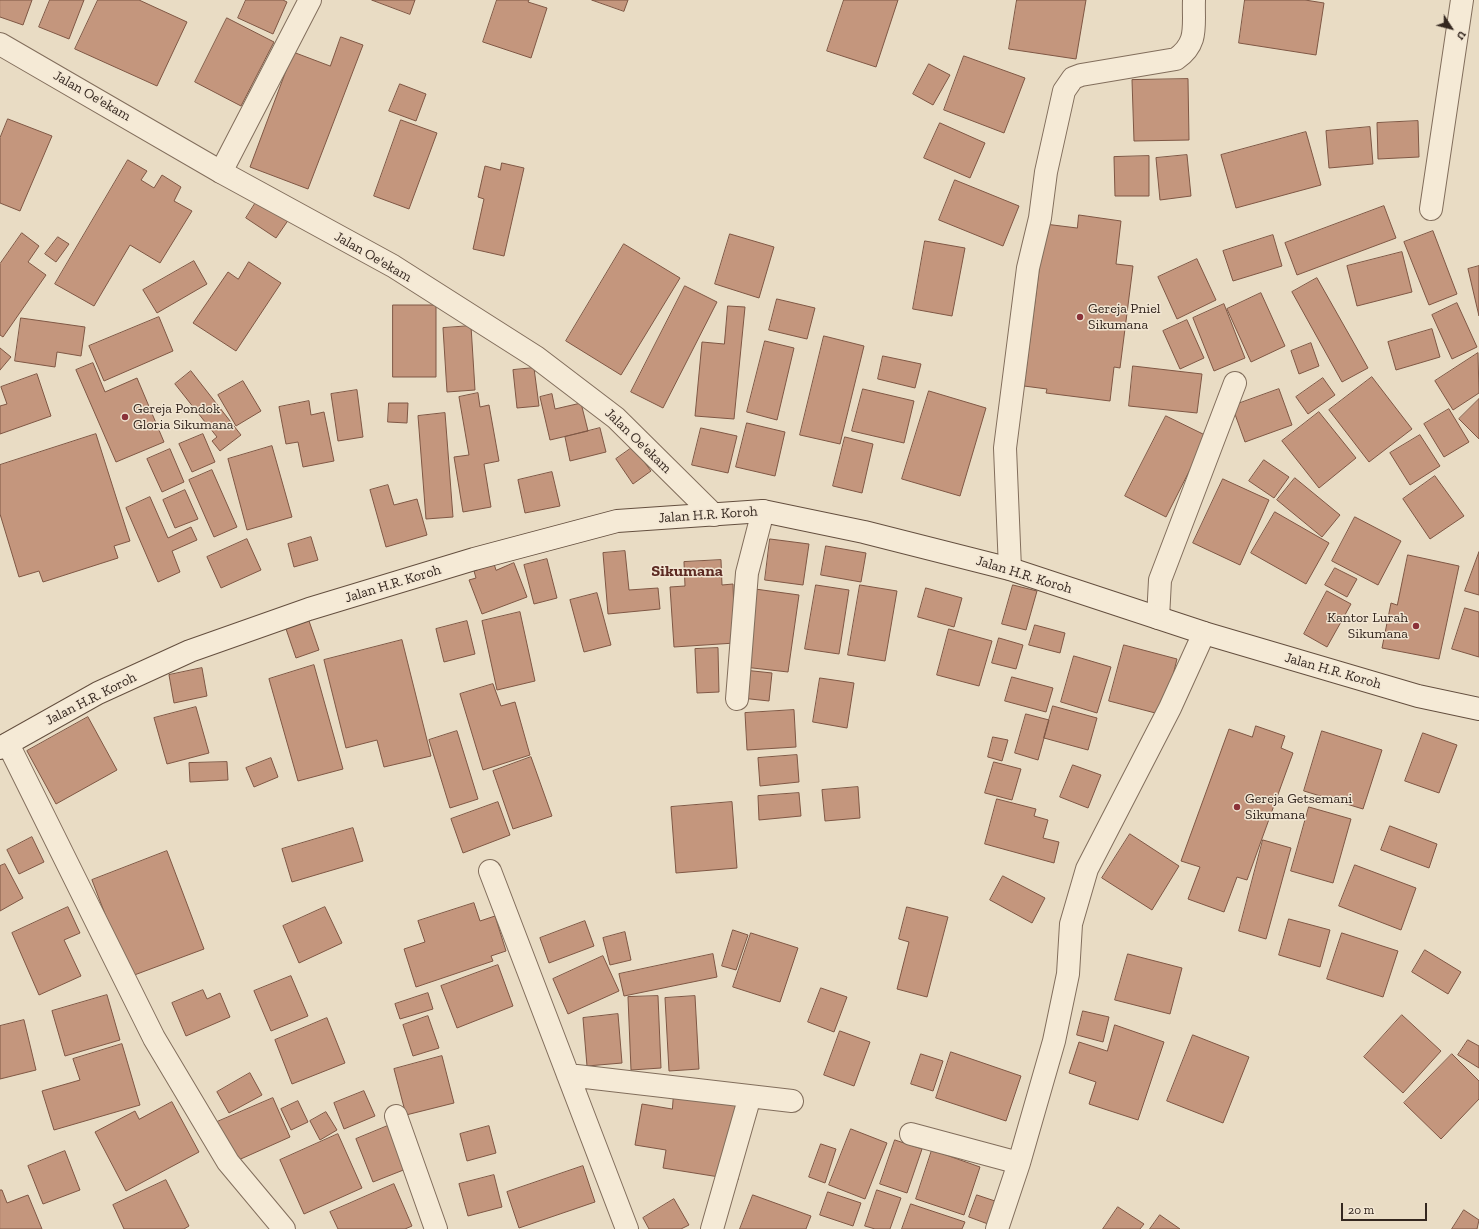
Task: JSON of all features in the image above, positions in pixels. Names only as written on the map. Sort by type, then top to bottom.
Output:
[{"type":"street","points":[[221,172],[310,0]]},
{"type":"street","points":[[1010,569],[1005,448],[1028,268],[1064,91],[1073,78],[1081,75],[1176,59],[1186,52],[1193,40],[1194,0]]},
{"type":"street","points":[[1431,209],[1462,0]]},
{"type":"street","name":"Jalan Oe'ekam","points":[[0,44],[221,172],[393,266],[536,356],[616,418],[714,515]]},
{"type":"street","points":[[1158,618],[1160,580],[1235,383]]},
{"type":"street","points":[[737,699],[747,573],[763,511]]},
{"type":"street","name":"Jalan H.R. Koroh","points":[[4,746],[98,693],[190,651],[309,610],[474,559],[617,521],[763,511],[864,532],[1010,569],[1204,633],[1418,696],[1477,705]]},
{"type":"street","points":[[997,1229],[1020,1163],[1054,1041],[1068,974],[1071,924],[1087,869],[1170,708],[1204,633]]},
{"type":"street","points":[[4,746],[154,1038],[228,1162],[284,1229]]},
{"type":"street","points":[[490,871],[627,1229]]},
{"type":"street","points":[[568,1076],[792,1101]]},
{"type":"street","points":[[712,1229],[750,1096]]},
{"type":"street","points":[[396,1116],[436,1229]]},
{"type":"street","points":[[911,1134],[1020,1163]]},
{"type":"building","points":[[0,0],[32,0],[23,25],[0,17]]},
{"type":"building","points":[[50,0],[84,0],[69,39],[39,27]]},
{"type":"building","points":[[98,0],[139,0],[187,22],[157,86],[75,49]]},
{"type":"building","points":[[246,0],[283,0],[287,2],[273,34],[238,18]]},
{"type":"building","points":[[372,0],[415,0],[410,14]]},
{"type":"building","points":[[497,0],[529,0],[528,2],[547,8],[531,58],[483,42]]},
{"type":"building","points":[[592,0],[628,0],[624,11]]},
{"type":"building","points":[[844,0],[898,0],[876,67],[827,51]]},
{"type":"building","points":[[1017,0],[1086,0],[1076,59],[1009,49]]},
{"type":"building","points":[[1245,0],[1305,0],[1324,3],[1316,55],[1239,43]]},
{"type":"building","points":[[227,18],[274,42],[241,106],[195,82]]},
{"type":"building","points":[[341,37],[363,45],[308,189],[250,167],[293,52],[330,66]]},
{"type":"building","points":[[964,56],[1025,78],[1004,133],[944,110]]},
{"type":"building","points":[[929,64],[950,75],[933,105],[913,94]]},
{"type":"building","points":[[1188,79],[1189,140],[1134,141],[1132,80]]},
{"type":"building","points":[[400,84],[426,94],[416,121],[389,111]]},
{"type":"building","points":[[8,119],[52,136],[20,211],[0,203],[0,138]]},
{"type":"building","points":[[401,120],[437,133],[409,209],[374,196]]},
{"type":"building","points":[[1418,121],[1419,157],[1378,159],[1377,123]]},
{"type":"building","points":[[940,123],[985,143],[970,178],[924,158]]},
{"type":"building","points":[[1370,127],[1373,164],[1329,168],[1326,131]]},
{"type":"building","points":[[1306,132],[1321,185],[1236,208],[1221,155]]},
{"type":"building","points":[[1187,155],[1191,196],[1160,200],[1156,158]]},
{"type":"building","points":[[1149,156],[1149,196],[1115,196],[1114,157]]},
{"type":"building","points":[[128,160],[147,171],[141,180],[154,188],[162,175],[181,187],[174,201],[192,211],[160,263],[130,245],[94,306],[55,284]]},
{"type":"building","points":[[502,163],[524,168],[504,256],[473,249],[484,199],[478,197],[485,166],[500,170]]},
{"type":"building","points":[[955,180],[1019,206],[1003,246],[939,220]]},
{"type":"building","points":[[258,199],[289,219],[276,238],[246,218]]},
{"type":"building","points":[[1384,206],[1396,238],[1297,275],[1285,243]]},
{"type":"building","name":"Gereja Pniel Sikumana","points":[[1079,215],[1121,221],[1116,264],[1133,266],[1120,368],[1114,367],[1110,401],[1046,393],[1047,389],[1024,386],[1045,224],[1077,228]]},
{"type":"building","points":[[1433,231],[1457,294],[1429,305],[1404,242]]},
{"type":"building","points":[[22,233],[39,246],[28,262],[46,275],[3,337],[0,335],[0,264]]},
{"type":"building","points":[[730,234],[774,247],[759,298],[715,284]]},
{"type":"building","points":[[1273,235],[1282,266],[1233,281],[1223,251]]},
{"type":"building","points":[[58,237],[69,244],[56,262],[45,254]]},
{"type":"building","points":[[925,241],[965,248],[952,316],[913,309]]},
{"type":"building","points":[[624,244],[680,278],[621,375],[566,341]]},
{"type":"building","points":[[1402,252],[1412,292],[1357,306],[1347,266]]},
{"type":"building","points":[[1197,259],[1216,300],[1177,319],[1158,277]]},
{"type":"building","points":[[194,261],[207,284],[157,313],[143,290]]},
{"type":"building","points":[[249,262],[281,283],[236,351],[193,323],[228,272],[238,279]]},
{"type":"building","points":[[1479,266],[1479,316],[1468,269]]},
{"type":"building","points":[[1317,278],[1368,368],[1342,382],[1292,292]]},
{"type":"building","points":[[685,286],[717,302],[663,408],[631,392]]},
{"type":"building","points":[[1261,293],[1285,346],[1251,362],[1227,309]]},
{"type":"building","points":[[777,299],[815,308],[807,339],[769,330]]},
{"type":"building","points":[[1457,303],[1477,347],[1452,359],[1432,315]]},
{"type":"building","points":[[1224,304],[1245,358],[1214,371],[1193,318]]},
{"type":"building","points":[[393,305],[436,305],[436,377],[393,377]]},
{"type":"building","points":[[728,306],[745,307],[734,419],[695,416],[702,342],[724,344]]},
{"type":"building","name":"Gereja Pondok Gloria Sikumana","points":[[159,317],[173,351],[104,381],[89,346]]},
{"type":"building","points":[[21,318],[85,327],[81,356],[57,352],[55,367],[15,361]]},
{"type":"building","points":[[1187,320],[1204,358],[1180,369],[1163,331]]},
{"type":"building","points":[[471,326],[475,390],[447,392],[443,328]]},
{"type":"building","points":[[1432,329],[1440,357],[1396,370],[1388,342]]},
{"type":"building","points":[[824,336],[864,346],[840,444],[800,435]]},
{"type":"building","points":[[765,341],[794,348],[777,420],[747,412]]},
{"type":"building","points":[[1311,343],[1319,366],[1299,374],[1291,351]]},
{"type":"building","points":[[0,348],[11,357],[0,370]]},
{"type":"building","points":[[1478,353],[1479,393],[1453,410],[1435,381]]},
{"type":"building","points":[[883,356],[921,364],[915,388],[878,379]]},
{"type":"building","name":"Gereja Pondok Gloria Sikumana","points":[[93,363],[105,392],[137,378],[164,442],[116,462],[76,370]]},
{"type":"building","points":[[1133,366],[1202,374],[1197,413],[1129,406]]},
{"type":"building","points":[[534,368],[539,406],[517,408],[513,370]]},
{"type":"building","points":[[191,371],[241,435],[220,451],[212,441],[217,437],[175,384]]},
{"type":"building","points":[[37,374],[51,416],[0,434],[0,406],[7,404],[1,387]]},
{"type":"building","points":[[1372,377],[1412,429],[1369,462],[1329,410]]},
{"type":"building","points":[[1323,378],[1335,395],[1308,414],[1296,397]]},
{"type":"building","points":[[243,381],[261,411],[236,426],[218,395]]},
{"type":"building","points":[[863,389],[914,401],[904,443],[852,431]]},
{"type":"building","points":[[1279,389],[1292,425],[1245,442],[1232,406]]},
{"type":"building","points":[[357,390],[363,437],[338,441],[331,394]]},
{"type":"building","points":[[929,391],[986,408],[960,496],[902,479]]},
{"type":"building","points":[[478,393],[480,407],[489,405],[499,461],[484,464],[491,507],[463,512],[454,457],[469,455],[459,397]]},
{"type":"building","points":[[552,394],[555,409],[581,403],[588,431],[550,440],[540,397]]},
{"type":"building","points":[[1479,399],[1479,439],[1459,419]]},
{"type":"building","points":[[309,401],[311,415],[324,412],[334,461],[303,467],[298,442],[286,444],[279,407]]},
{"type":"building","points":[[389,403],[408,403],[407,423],[388,422]]},
{"type":"building","points":[[1449,409],[1469,442],[1444,457],[1424,424]]},
{"type":"building","points":[[1319,412],[1356,458],[1319,488],[1282,441]]},
{"type":"building","points":[[445,413],[453,517],[426,519],[418,416]]},
{"type":"building","points":[[1166,416],[1207,436],[1166,517],[1125,496]]},
{"type":"building","points":[[747,423],[785,432],[775,476],[736,467]]},
{"type":"building","points":[[600,428],[606,452],[570,461],[565,437]]},
{"type":"building","points":[[701,428],[737,436],[728,473],[692,465]]},
{"type":"building","points":[[96,434],[130,541],[114,546],[118,558],[43,582],[39,571],[19,577],[0,514],[0,465]]},
{"type":"building","points":[[203,434],[215,462],[192,472],[179,444]]},
{"type":"building","points":[[1420,435],[1440,466],[1410,485],[1390,453]]},
{"type":"building","points":[[845,437],[873,444],[862,493],[833,486]]},
{"type":"building","points":[[272,446],[292,517],[247,530],[228,459]]},
{"type":"building","points":[[633,447],[651,471],[633,484],[616,459]]},
{"type":"building","points":[[170,449],[184,482],[162,492],[147,459]]},
{"type":"building","points":[[1264,460],[1289,477],[1274,498],[1249,481]]},
{"type":"building","points":[[212,470],[237,527],[214,537],[189,480]]},
{"type":"building","points":[[552,472],[560,506],[525,513],[518,480]]},
{"type":"building","points":[[1435,476],[1464,516],[1430,539],[1403,499]]},
{"type":"building","points":[[1295,478],[1340,515],[1322,537],[1277,500]]},
{"type":"building","points":[[1223,479],[1269,500],[1240,565],[1193,543]]},
{"type":"building","points":[[388,485],[394,505],[417,499],[427,535],[386,547],[370,490]]},
{"type":"building","points":[[185,490],[198,519],[175,528],[163,500]]},
{"type":"building","points":[[150,497],[168,538],[191,527],[197,540],[172,551],[180,572],[158,582],[126,508]]},
{"type":"building","points":[[1275,512],[1329,543],[1306,584],[1251,553]]},
{"type":"building","points":[[1355,517],[1401,541],[1378,585],[1332,561]]},
{"type":"building","points":[[311,537],[318,560],[294,567],[288,544]]},
{"type":"building","points":[[247,539],[261,570],[221,588],[207,557]]},
{"type":"building","points":[[770,539],[809,544],[803,585],[765,580]]},
{"type":"building","points":[[826,546],[866,553],[861,582],[821,575]]},
{"type":"building","points":[[625,551],[629,590],[658,588],[660,609],[608,614],[603,553]]},
{"type":"building","points":[[1479,552],[1479,595],[1465,591]]},
{"type":"building","name":"Kantor Lurah Sikumana","points":[[1408,555],[1459,566],[1439,659],[1382,648],[1391,603],[1397,605]]},
{"type":"building","points":[[547,559],[557,598],[534,604],[524,565]]},
{"type":"building","points":[[721,560],[722,585],[733,584],[735,643],[674,647],[670,587],[685,586],[684,562]]},
{"type":"building","points":[[514,563],[527,597],[482,614],[469,580],[476,578],[474,571],[494,564],[496,570]]},
{"type":"building","points":[[1335,568],[1357,579],[1347,597],[1325,585]]},
{"type":"building","points":[[816,585],[849,590],[839,654],[805,649]]},
{"type":"building","points":[[860,585],[897,591],[885,661],[848,655]]},
{"type":"building","points":[[1013,585],[1037,591],[1026,630],[1002,624]]},
{"type":"building","points":[[926,588],[962,598],[954,627],[918,617]]},
{"type":"building","points":[[755,589],[799,595],[788,672],[744,667]]},
{"type":"building","points":[[1327,591],[1351,604],[1327,647],[1304,634]]},
{"type":"building","points":[[597,593],[611,645],[584,652],[570,600]]},
{"type":"building","points":[[1465,608],[1479,612],[1479,657],[1452,649]]},
{"type":"building","points":[[520,612],[535,681],[497,690],[482,621]]},
{"type":"building","points":[[308,618],[319,650],[296,658],[285,626]]},
{"type":"building","points":[[467,621],[475,654],[444,662],[436,629]]},
{"type":"building","points":[[1035,625],[1065,633],[1060,653],[1029,645]]},
{"type":"building","points":[[949,629],[992,641],[979,686],[937,675]]},
{"type":"building","points":[[999,638],[1023,645],[1016,669],[992,663]]},
{"type":"building","points":[[402,640],[431,756],[384,767],[377,740],[346,748],[324,660]]},
{"type":"building","points":[[1124,645],[1177,659],[1163,715],[1109,701]]},
{"type":"building","points":[[718,648],[719,692],[697,693],[695,649]]},
{"type":"building","points":[[1074,656],[1111,667],[1097,713],[1061,702]]},
{"type":"building","points":[[314,665],[343,769],[298,781],[269,679]]},
{"type":"building","points":[[202,668],[207,696],[174,703],[169,675]]},
{"type":"building","points":[[744,670],[772,673],[769,701],[741,698]]},
{"type":"building","points":[[1012,677],[1053,688],[1046,712],[1005,701]]},
{"type":"building","points":[[820,678],[854,683],[847,728],[813,722]]},
{"type":"building","points":[[493,684],[501,706],[515,702],[530,755],[483,770],[460,694]]},
{"type":"building","points":[[1053,706],[1097,718],[1088,750],[1044,738]]},
{"type":"building","points":[[196,707],[209,753],[167,764],[154,718]]},
{"type":"building","points":[[794,710],[796,747],[747,750],[745,713]]},
{"type":"building","points":[[1026,714],[1049,720],[1038,760],[1015,753]]},
{"type":"building","points":[[88,717],[117,770],[56,804],[27,751]]},
{"type":"building","name":"Gereja Getsemani Sikumana","points":[[1256,726],[1285,736],[1281,748],[1293,753],[1247,880],[1237,877],[1224,912],[1188,899],[1200,867],[1181,861],[1229,729],[1252,737]]},
{"type":"building","points":[[457,731],[478,799],[450,808],[429,740]]},
{"type":"building","points":[[1322,731],[1382,750],[1363,809],[1304,791]]},
{"type":"building","points":[[1423,733],[1457,745],[1439,793],[1405,781]]},
{"type":"building","points":[[993,737],[1008,740],[1002,761],[988,757]]},
{"type":"building","points":[[797,755],[799,782],[760,786],[758,758]]},
{"type":"building","points":[[531,757],[552,816],[513,829],[493,771]]},
{"type":"building","points":[[271,758],[278,777],[254,787],[246,768]]},
{"type":"building","points":[[227,762],[228,780],[190,782],[189,763]]},
{"type":"building","points":[[994,762],[1021,769],[1012,800],[985,793]]},
{"type":"building","points":[[1073,765],[1101,775],[1088,808],[1060,797]]},
{"type":"building","points":[[858,787],[860,818],[825,821],[822,790]]},
{"type":"building","points":[[799,793],[801,816],[759,820],[758,796]]},
{"type":"building","points":[[997,799],[1036,809],[1034,816],[1048,820],[1043,838],[1059,842],[1054,863],[985,844]]},
{"type":"building","points":[[498,802],[510,835],[463,853],[451,819]]},
{"type":"building","points":[[732,802],[737,868],[676,873],[671,807]]},
{"type":"building","points":[[1309,807],[1351,819],[1333,883],[1291,871]]},
{"type":"building","points":[[1390,826],[1437,844],[1429,868],[1381,850]]},
{"type":"building","points":[[353,828],[363,861],[292,882],[282,849]]},
{"type":"building","points":[[1130,834],[1179,866],[1152,910],[1102,878]]},
{"type":"building","points":[[32,837],[44,862],[19,874],[7,850]]},
{"type":"building","points":[[1263,840],[1291,848],[1266,939],[1239,931]]},
{"type":"building","points":[[167,851],[204,949],[129,977],[92,880]]},
{"type":"building","points":[[5,864],[23,898],[0,911],[0,866]]},
{"type":"building","points":[[1355,865],[1416,888],[1401,930],[1339,906]]},
{"type":"building","points":[[1003,876],[1045,898],[1032,923],[990,900]]},
{"type":"building","points":[[474,903],[480,921],[495,916],[506,951],[491,956],[493,961],[416,987],[404,949],[425,942],[418,921]]},
{"type":"building","points":[[68,907],[80,933],[64,940],[81,976],[39,995],[12,933]]},
{"type":"building","points":[[325,907],[342,943],[299,963],[283,926]]},
{"type":"building","points":[[907,907],[948,917],[927,997],[897,989],[909,942],[899,939]]},
{"type":"building","points":[[1289,919],[1330,930],[1320,967],[1279,955]]},
{"type":"building","points":[[585,921],[594,946],[549,963],[540,938]]},
{"type":"building","points":[[733,930],[748,935],[736,970],[722,966]]},
{"type":"building","points":[[625,932],[631,960],[610,965],[603,938]]},
{"type":"building","points":[[751,933],[798,948],[780,1002],[733,987]]},
{"type":"building","points":[[1342,933],[1398,951],[1383,997],[1327,979]]},
{"type":"building","points":[[1425,950],[1461,972],[1448,994],[1412,972]]},
{"type":"building","points":[[713,954],[717,977],[624,996],[619,974]]},
{"type":"building","points":[[1128,954],[1182,968],[1170,1014],[1115,1000]]},
{"type":"building","points":[[603,956],[619,991],[568,1014],[553,979]]},
{"type":"building","points":[[498,965],[513,1006],[457,1028],[441,986]]},
{"type":"building","points":[[291,976],[308,1016],[271,1031],[254,991]]},
{"type":"building","points":[[821,988],[847,997],[834,1032],[808,1022]]},
{"type":"building","points":[[203,990],[207,999],[220,993],[230,1017],[186,1036],[172,1003]]},
{"type":"building","points":[[428,993],[433,1009],[400,1019],[395,1004]]},
{"type":"building","points":[[107,995],[120,1040],[65,1056],[52,1011]]},
{"type":"building","points":[[658,996],[661,1068],[631,1070],[628,997]]},
{"type":"building","points":[[695,996],[699,1069],[669,1071],[665,998]]},
{"type":"building","points":[[1083,1011],[1109,1017],[1103,1042],[1077,1035]]},
{"type":"building","points":[[618,1014],[622,1063],[587,1066],[583,1018]]},
{"type":"building","points":[[1402,1015],[1441,1051],[1403,1093],[1364,1057]]},
{"type":"building","points":[[428,1016],[439,1048],[413,1056],[403,1025]]},
{"type":"building","points":[[327,1018],[345,1063],[292,1084],[275,1040]]},
{"type":"building","points":[[24,1020],[36,1070],[0,1079],[0,1026]]},
{"type":"building","points":[[1115,1025],[1164,1042],[1138,1120],[1089,1104],[1096,1082],[1069,1073],[1079,1042],[1107,1051]]},
{"type":"building","points":[[840,1031],[870,1042],[854,1086],[824,1075]]},
{"type":"building","points":[[1193,1035],[1249,1057],[1223,1123],[1167,1101]]},
{"type":"building","points":[[1468,1040],[1479,1046],[1479,1068],[1458,1055]]},
{"type":"building","points":[[122,1044],[140,1105],[54,1130],[42,1091],[80,1080],[73,1059]]},
{"type":"building","points":[[951,1052],[1021,1076],[1006,1121],[936,1098]]},
{"type":"building","points":[[921,1054],[943,1061],[933,1091],[911,1084]]},
{"type":"building","points":[[1452,1054],[1479,1081],[1479,1099],[1441,1139],[1404,1103]]},
{"type":"building","points":[[442,1056],[454,1103],[406,1115],[394,1069]]},
{"type":"building","points":[[250,1073],[262,1095],[229,1113],[217,1092]]},
{"type":"building","points":[[364,1091],[375,1116],[344,1129],[334,1103]]},
{"type":"building","points":[[674,1093],[750,1105],[738,1180],[663,1168],[666,1150],[635,1145],[642,1104],[672,1109]]},
{"type":"building","points":[[273,1098],[290,1137],[234,1162],[217,1122]]},
{"type":"building","points":[[298,1101],[308,1122],[291,1130],[281,1109]]},
{"type":"building","points":[[172,1102],[199,1152],[126,1191],[95,1132],[135,1111],[139,1119]]},
{"type":"building","points":[[326,1112],[337,1130],[320,1140],[310,1121]]},
{"type":"building","points":[[390,1125],[406,1169],[373,1182],[356,1139]]},
{"type":"building","points":[[489,1126],[496,1153],[467,1161],[460,1134]]},
{"type":"building","points":[[851,1129],[887,1143],[865,1199],[829,1185]]},
{"type":"building","points":[[338,1134],[362,1188],[304,1214],[280,1160]]},
{"type":"building","points":[[895,1140],[922,1149],[907,1193],[880,1184]]},
{"type":"building","points":[[821,1144],[836,1149],[825,1183],[809,1177]]},
{"type":"building","points":[[932,1150],[980,1167],[964,1215],[916,1199]]},
{"type":"building","points":[[65,1151],[80,1190],[43,1204],[28,1166]]},
{"type":"building","points":[[583,1166],[595,1202],[519,1228],[507,1192]]},
{"type":"building","points":[[494,1175],[502,1207],[468,1216],[459,1184]]},
{"type":"building","points":[[166,1180],[189,1226],[184,1229],[124,1229],[113,1205]]},
{"type":"building","points":[[394,1184],[412,1226],[405,1229],[338,1229],[330,1212]]},
{"type":"building","points":[[0,1190],[2,1190],[7,1203],[28,1195],[42,1229],[0,1229]]},
{"type":"building","points":[[877,1190],[901,1198],[890,1229],[875,1229],[865,1226]]},
{"type":"building","points":[[828,1192],[861,1203],[853,1226],[820,1215]]},
{"type":"building","points":[[753,1195],[811,1216],[806,1229],[740,1229]]},
{"type":"building","points":[[977,1195],[995,1201],[988,1224],[969,1217]]},
{"type":"building","points":[[674,1199],[689,1225],[681,1229],[649,1229],[643,1218]]},
{"type":"building","points":[[911,1204],[965,1222],[962,1229],[902,1229]]},
{"type":"building","points":[[1118,1207],[1144,1224],[1140,1229],[1103,1229]]},
{"type":"building","points":[[1464,1210],[1479,1220],[1477,1229],[1452,1229]]},
{"type":"building","points":[[1160,1215],[1180,1229],[1150,1229]]},
{"type":"place","name":"Gereja Pniel Sikumana","points":[[1080,317]]},
{"type":"place","name":"Gereja Pondok Gloria Sikumana","points":[[125,417]]},
{"type":"place","name":"Kantor Lurah Sikumana","points":[[1416,626]]},
{"type":"place","name":"Gereja Getsemani Sikumana","points":[[1237,807]]},
{"type":"district","name":"Sikumana","points":[[687,571]]}]
